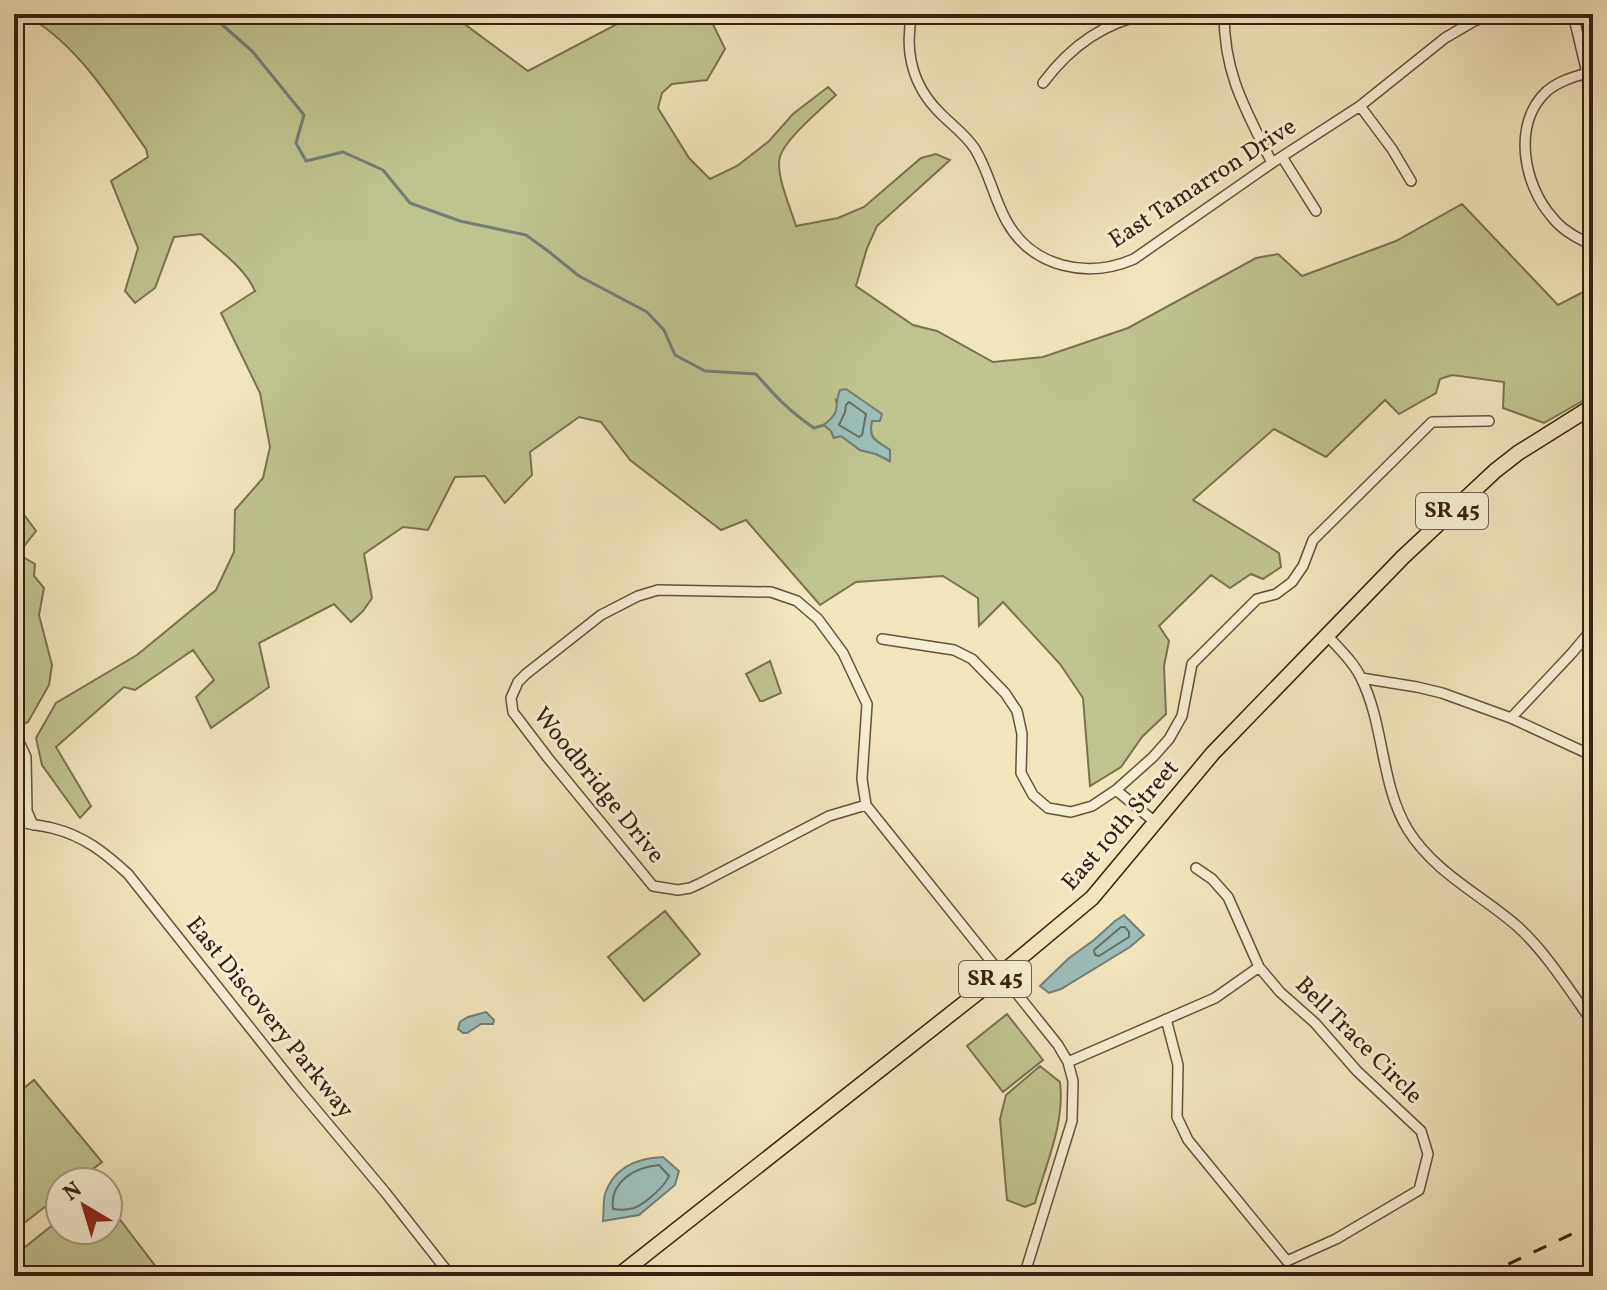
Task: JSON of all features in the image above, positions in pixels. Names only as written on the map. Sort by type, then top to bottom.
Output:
[{"type":"main road","name":"East 10th Street","points":[[618,1276],[1000,975],[1092,898],[1222,743],[1403,557],[1495,471],[1593,406]]},
{"type":"street","name":"East Tamarron Drive","points":[[912,14],[909,53],[919,86],[934,107],[977,152],[1000,208],[1015,234],[1033,251],[1056,264],[1074,269],[1097,269],[1121,265],[1134,259],[1360,106],[1445,38],[1474,21],[1495,14]]},
{"type":"street","points":[[1043,83],[1063,59],[1088,38],[1116,23],[1148,14]]},
{"type":"street","points":[[1224,14],[1231,75],[1272,163]]},
{"type":"street","points":[[1573,14],[1587,73],[1593,140]]},
{"type":"street","points":[[1587,73],[1561,82],[1541,97],[1530,116],[1525,146],[1533,188],[1544,207],[1567,231],[1593,245]]},
{"type":"street","points":[[1360,106],[1411,181]]},
{"type":"street","points":[[1282,157],[1316,211]]},
{"type":"street","points":[[882,639],[954,650],[972,659],[1005,693],[1017,711],[1022,734],[1021,773],[1033,795],[1048,808],[1071,812],[1092,806],[1116,790],[1169,739],[1182,716],[1192,664],[1257,599],[1276,594],[1292,582],[1303,566],[1313,540],[1432,422],[1489,421]]},
{"type":"street","name":"Woodbridge Drive","points":[[658,590],[771,592],[788,597],[805,607],[825,627],[843,653],[867,704],[862,779],[866,805],[829,816],[690,888],[678,890],[653,886],[513,712],[511,698],[518,682],[526,674],[601,615],[638,596],[658,590]]},
{"type":"street","points":[[1511,718],[1593,628]]},
{"type":"street","points":[[1327,635],[1361,678],[1374,715],[1392,794],[1414,839],[1450,877],[1519,928],[1593,1023]]},
{"type":"street","points":[[1361,678],[1424,688],[1511,718],[1593,756]]},
{"type":"street","points":[[14,731],[26,757],[30,825],[14,832]]},
{"type":"street","points":[[1116,790],[1155,822]]},
{"type":"street","points":[[866,805],[1058,1045],[1068,1062],[1073,1081],[1072,1121],[1024,1276]]},
{"type":"street","name":"East Discovery Parkway","points":[[14,821],[76,836],[99,848],[128,874],[451,1276]]},
{"type":"street","points":[[1068,1062],[1215,998],[1259,967],[1228,897],[1212,879],[1196,868]]},
{"type":"street","name":"Bell Trace Circle","points":[[1166,1019],[1178,1065],[1177,1117],[1188,1140],[1287,1261],[1336,1239],[1419,1190],[1428,1154],[1421,1131],[1357,1071],[1259,967]]},
{"type":"green space","points":[[24,14],[451,14],[528,71],[636,14],[713,14],[710,18],[725,49],[707,80],[672,84],[662,93],[658,108],[689,158],[710,179],[737,166],[769,141],[793,114],[828,87],[836,95],[796,133],[780,157],[782,182],[796,226],[838,218],[864,207],[921,158],[936,154],[950,160],[877,226],[856,286],[913,325],[937,331],[993,362],[1043,357],[1128,328],[1256,258],[1278,254],[1302,276],[1396,241],[1462,204],[1558,305],[1593,287],[1593,395],[1544,423],[1503,408],[1504,382],[1452,375],[1440,379],[1436,393],[1399,414],[1385,400],[1326,457],[1274,429],[1193,500],[1279,553],[1281,567],[1263,579],[1251,574],[1230,588],[1211,575],[1159,626],[1169,641],[1164,666],[1166,714],[1142,737],[1121,767],[1090,786],[1083,698],[1060,664],[1003,602],[979,626],[978,598],[943,576],[856,582],[820,605],[746,520],[721,530],[630,460],[601,422],[579,417],[530,452],[532,475],[505,503],[485,476],[455,477],[428,530],[403,527],[364,554],[372,598],[363,611],[351,622],[334,604],[259,643],[269,687],[211,728],[196,697],[214,680],[193,650],[135,690],[124,687],[56,747],[91,806],[80,818],[42,765],[36,738],[56,703],[137,655],[216,590],[234,552],[235,510],[263,478],[270,447],[260,393],[221,313],[255,291],[251,283],[231,260],[201,234],[174,237],[155,288],[135,303],[125,291],[138,248],[111,181],[148,157],[146,149],[92,74],[43,26]],"holes":[[[836,400],[872,420],[872,436],[890,450],[889,461],[860,450],[840,435],[834,438],[824,425],[835,416],[838,409]]]},
{"type":"green space","points":[[14,501],[36,531],[18,554],[35,564],[34,576],[44,588],[39,615],[52,665],[49,685],[28,722],[19,726],[14,720]]},
{"type":"green space","points":[[770,661],[781,693],[760,701],[746,674]]},
{"type":"green space","points":[[665,911],[700,954],[644,1001],[608,957]]},
{"type":"green space","points":[[1007,1014],[1043,1060],[1003,1092],[967,1046]]},
{"type":"green space","points":[[1040,1066],[1060,1082],[1060,1113],[1035,1203],[1025,1207],[1007,1200],[1000,1119],[1006,1095]]},
{"type":"green space","points":[[34,1080],[102,1162],[97,1166],[44,1166],[44,1208],[14,1231],[14,1096]]},
{"type":"green space","points":[[124,1225],[163,1276],[14,1276],[14,1256],[44,1232],[44,1246],[124,1246]]},
{"type":"water","points":[[846,389],[882,414],[880,421],[872,421],[871,432],[874,439],[890,450],[890,461],[860,450],[841,436],[834,438],[824,425],[836,411],[840,390]]},
{"type":"water","points":[[1124,915],[1144,935],[1130,947],[1061,989],[1049,993],[1040,986],[1069,958]]},
{"type":"water","points":[[486,1012],[494,1020],[493,1024],[481,1024],[467,1033],[458,1029],[460,1022],[468,1017]]},
{"type":"water","points":[[663,1157],[679,1171],[675,1185],[639,1215],[603,1221],[605,1194],[614,1177],[636,1162]]},
{"type":"waterway","points":[[210,14],[252,51],[304,115],[296,143],[306,161],[343,152],[383,170],[410,203],[460,221],[526,235],[579,276],[647,312],[664,330],[675,355],[705,371],[756,374],[805,422],[814,428],[824,425]]},
{"type":"railway","points":[[1483,1276],[1593,1224]]}]
